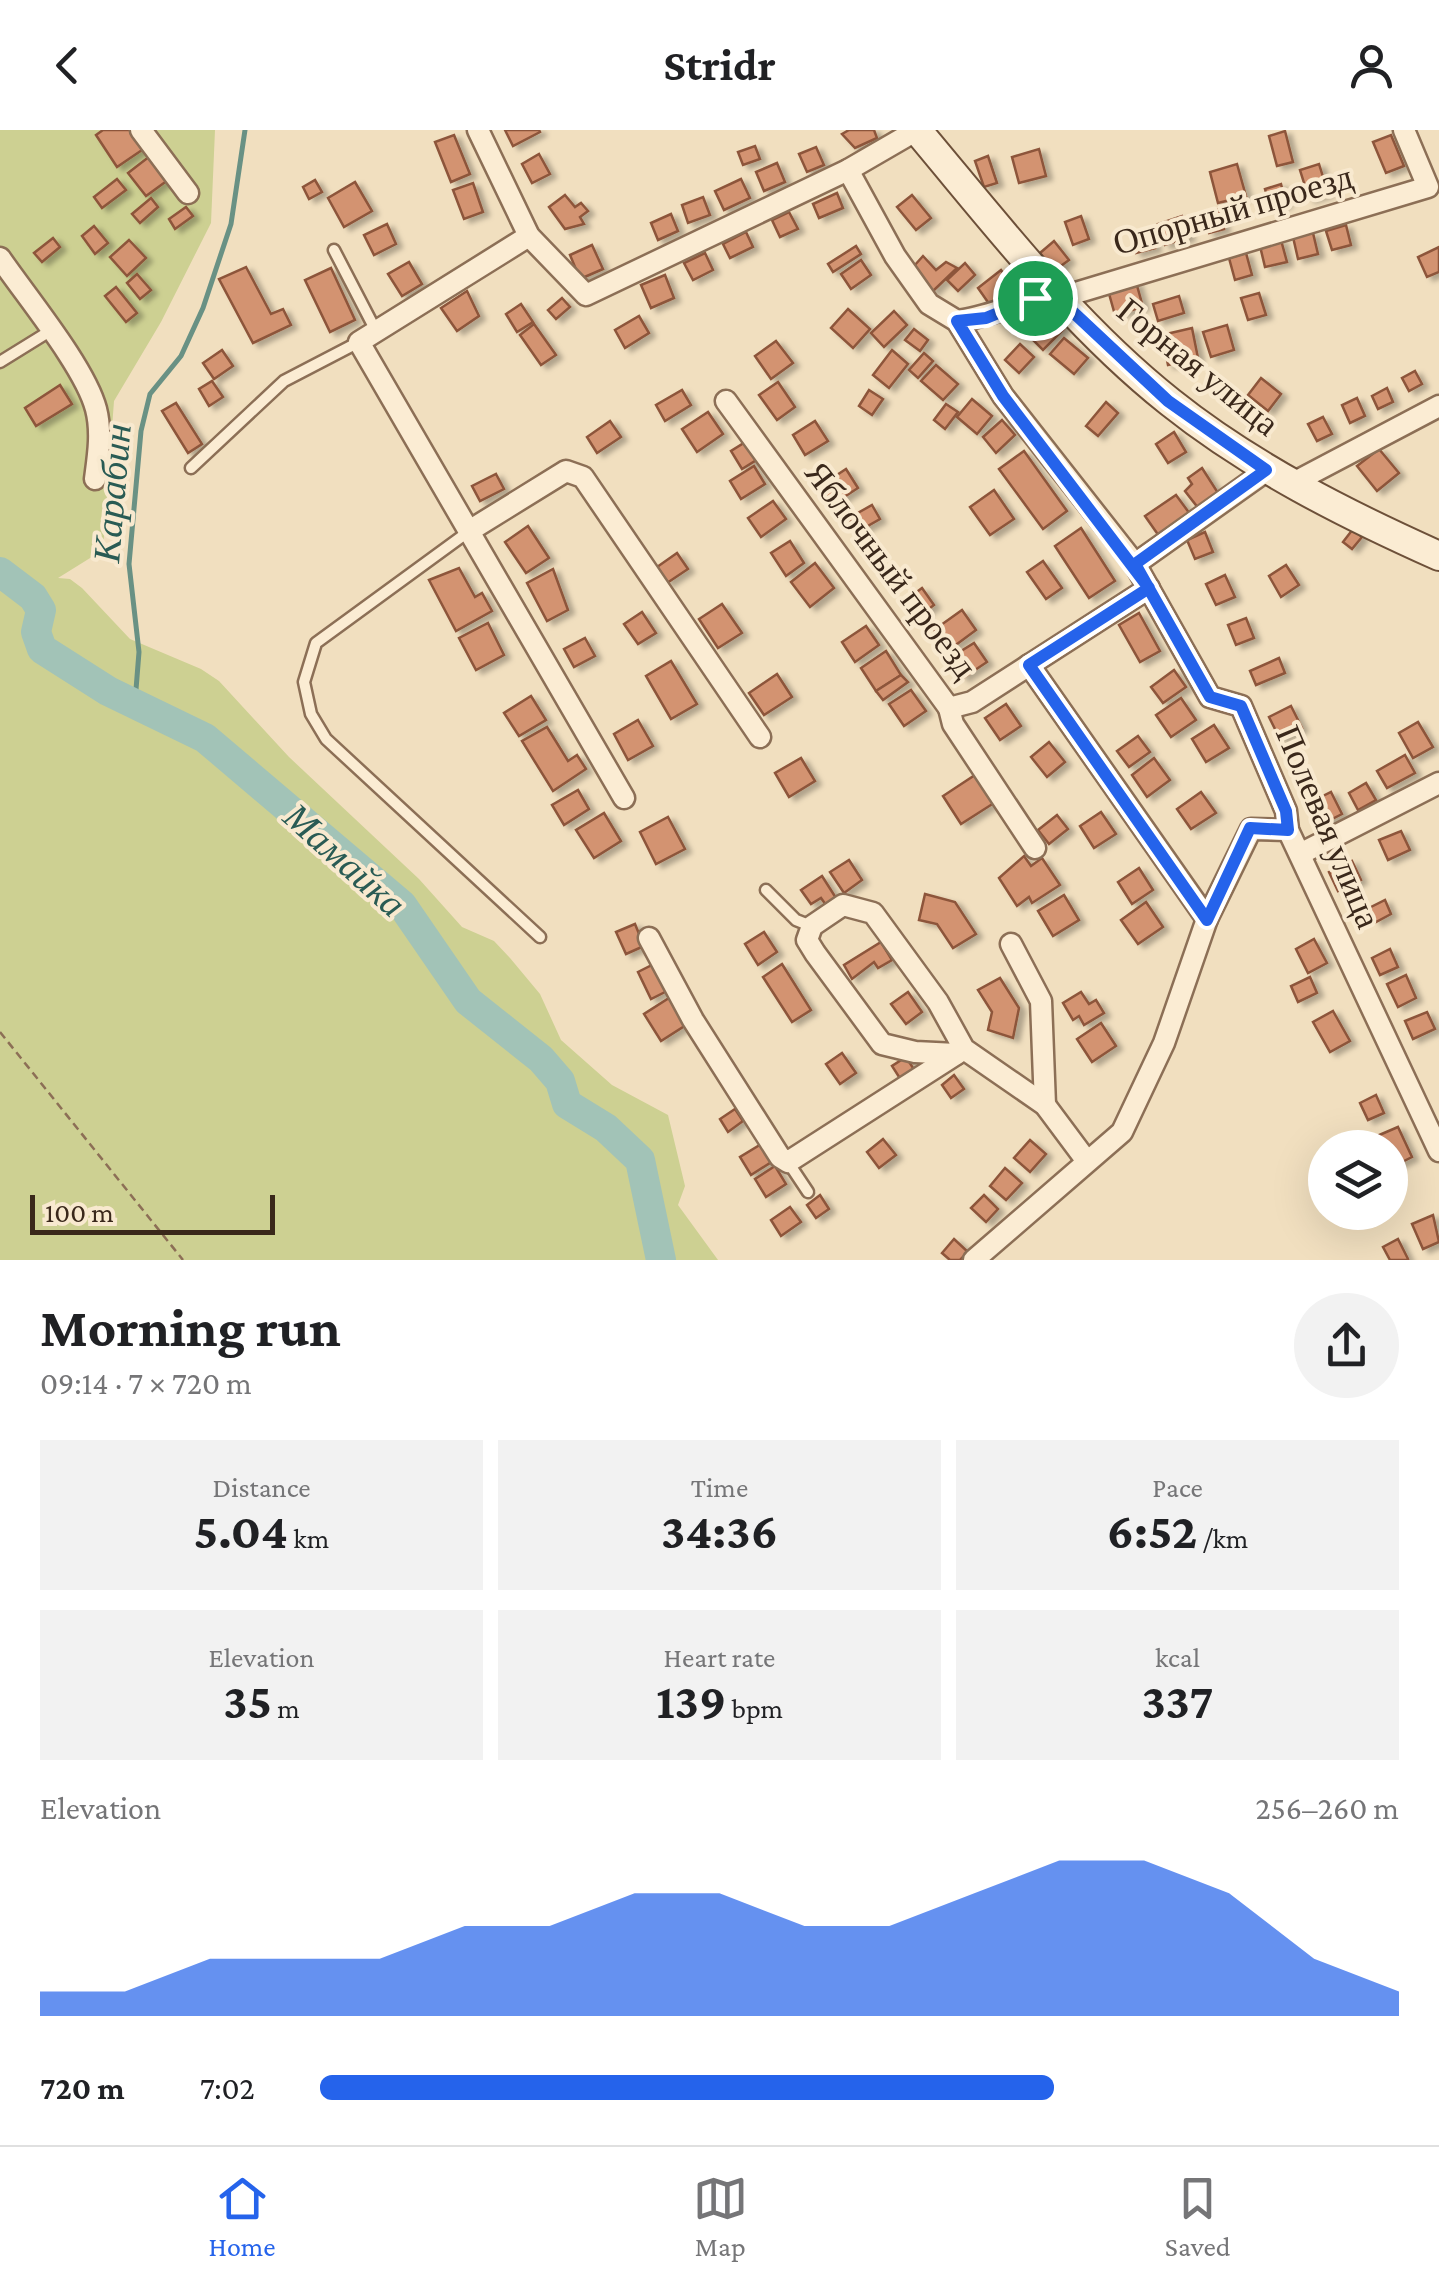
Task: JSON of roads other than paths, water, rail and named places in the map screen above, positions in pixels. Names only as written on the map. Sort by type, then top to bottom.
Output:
[{"type":"street","points":[[141,130],[188,193]]},
{"type":"street","points":[[478,130],[530,236],[586,296],[848,170],[917,130]]},
{"type":"street","name":"Горная улица","points":[[917,130],[1058,298],[1168,401],[1266,470],[1439,556]]},
{"type":"street","name":"Опорный проезд","points":[[957,321],[986,318],[1035,298],[1058,298],[1428,187],[1404,130]]},
{"type":"street","name":"Полевая улица","points":[[848,170],[895,256],[929,304],[957,321],[1003,396],[1135,564],[1210,697],[1241,706],[1286,811],[1288,830],[1439,1150]]},
{"type":"street","points":[[530,236],[367,336],[469,531],[624,798]]},
{"type":"street","points":[[0,258],[50,331],[96,409],[100,444],[95,479]]},
{"type":"street","name":"Яблочный проезд","points":[[726,401],[948,708],[972,702],[1149,588]]},
{"type":"street","points":[[1294,483],[1439,406]]},
{"type":"street","points":[[1135,564],[1266,470]]},
{"type":"street","points":[[469,531],[566,471],[583,477],[760,737]]},
{"type":"street","name":"Яблочный проезд","points":[[1029,665],[1207,920]]},
{"type":"street","points":[[948,708],[953,724],[1035,848]]},
{"type":"street","points":[[1300,854],[1439,783]]},
{"type":"street","points":[[974,1260],[1122,1132],[1164,1043],[1207,920],[1250,828],[1288,830]]},
{"type":"street","points":[[960,1052],[938,1002],[873,913],[844,906],[812,926],[808,940],[815,954],[882,1044],[915,1052],[960,1052],[1044,1105],[1086,1160]]},
{"type":"street","points":[[649,938],[693,1020],[780,1157],[788,1162],[960,1052]]},
{"type":"street","points":[[1011,944],[1042,1001],[1044,1105]]},
{"type":"lane","points":[[191,468],[284,381],[367,336],[334,250]]},
{"type":"lane","points":[[0,362],[50,331]]},
{"type":"lane","points":[[469,531],[316,643],[304,682],[312,714],[326,739],[540,937]]},
{"type":"lane","points":[[766,890],[796,920],[812,926]]},
{"type":"lane","points":[[788,1162],[808,1192]]},
{"type":"waterway","name":"Карабин","points":[[135,702],[139,652],[129,564],[141,431],[150,394],[181,356],[203,308],[231,224],[245,130]]},
{"type":"waterway","name":"Мамайка","points":[[0,572],[33,597],[41,610],[36,632],[42,649],[108,691],[205,738],[402,905],[468,1001],[541,1059],[560,1081],[567,1104],[606,1128],[640,1160],[661,1260]]}]
